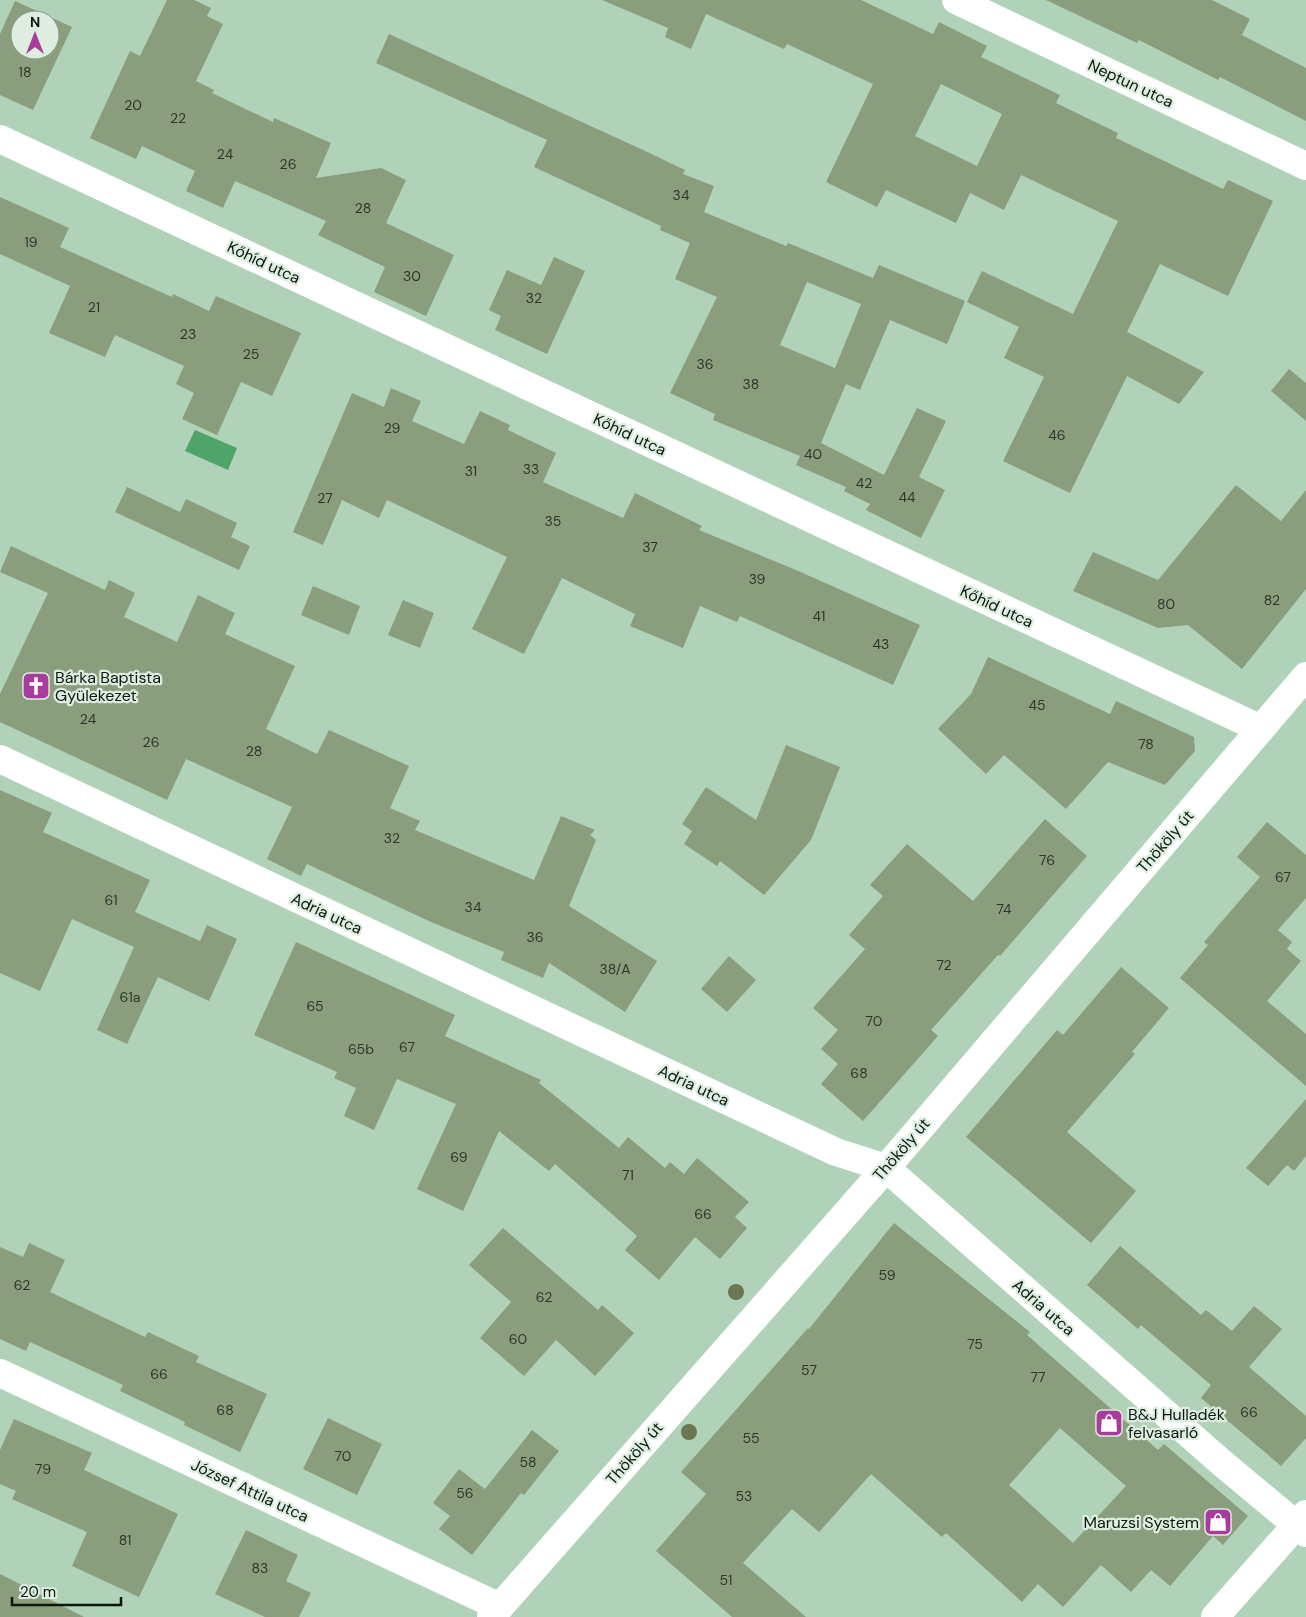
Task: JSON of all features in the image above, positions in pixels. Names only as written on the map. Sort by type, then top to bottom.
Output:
[{"type":"street","name":"Neptun utca","points":[[956,0],[1306,166]]},
{"type":"street","name":"Kőhíd utca","points":[[0,139],[1261,729]]},
{"type":"street","name":"Thököly út","points":[[496,1612],[886,1168],[1306,676]]},
{"type":"street","name":"Adria utca","points":[[0,759],[836,1152],[886,1168],[1222,1463],[1303,1524]]},
{"type":"street","name":"József Attila utca","points":[[0,1373],[496,1612]]},
{"type":"street","points":[[1215,1617],[1303,1524]]},
{"type":"shaded area","points":[[195,430],[237,448],[228,470],[185,451]]},
{"type":"building","points":[[167,0],[194,0],[211,8],[207,16],[223,24],[196,81],[214,90],[212,93],[273,122],[274,118],[331,143],[316,178],[381,168],[406,180],[386,223],[454,255],[426,316],[374,292],[385,267],[318,235],[326,221],[235,181],[223,208],[186,191],[195,171],[142,146],[136,159],[90,138],[130,51],[140,56]]},
{"type":"building","points":[[602,0],[861,0],[933,34],[939,22],[987,46],[981,57],[1060,95],[1056,103],[1118,133],[1116,138],[1223,189],[1228,180],[1273,201],[1228,296],[1160,264],[1127,332],[1204,372],[1179,404],[1127,376],[1070,493],[1003,461],[1044,377],[1004,358],[1019,327],[967,302],[982,271],[1073,314],[1118,221],[1021,175],[1004,210],[970,193],[956,223],[886,190],[877,207],[826,182],[873,84],[787,44],[784,49],[706,14],[691,49],[665,37],[668,28]],"holes":[[[941,84],[1002,114],[977,166],[915,136]]]},
{"type":"building","points":[[1046,0],[1212,0],[1250,19],[1242,35],[1306,68],[1306,121],[1220,77],[1218,80],[1139,40],[1137,43]]},
{"type":"building","points":[[15,1],[35,10],[11,10]]},
{"type":"building","points":[[10,12],[10,60],[56,60],[33,110],[0,95],[0,34]]},
{"type":"building","points":[[60,22],[72,27],[60,53]]},
{"type":"building","points":[[389,34],[641,149],[685,170],[683,174],[714,186],[704,212],[786,246],[788,243],[873,278],[879,265],[965,301],[947,344],[890,320],[860,390],[846,384],[821,443],[884,475],[917,408],[946,421],[919,477],[945,490],[921,538],[866,510],[870,504],[844,491],[846,487],[796,465],[800,456],[713,420],[715,414],[670,393],[717,297],[675,279],[690,243],[660,230],[661,226],[534,167],[547,140],[376,63]],"holes":[[[807,282],[861,304],[835,368],[780,345]]]},
{"type":"building","points":[[0,197],[69,228],[60,247],[172,297],[173,294],[209,311],[216,296],[301,333],[272,396],[241,382],[217,435],[182,419],[194,393],[176,384],[184,366],[115,335],[105,357],[49,333],[70,286],[0,254]]},
{"type":"building","points":[[554,257],[585,271],[547,354],[495,330],[501,316],[489,310],[507,270],[541,285]]},
{"type":"building","points":[[1289,369],[1306,383],[1306,421],[1271,391]]},
{"type":"building","points":[[391,388],[421,401],[412,421],[464,444],[480,411],[510,425],[508,430],[556,453],[543,482],[623,518],[635,493],[702,526],[699,530],[796,570],[920,625],[893,685],[740,616],[737,622],[700,606],[683,648],[630,626],[635,614],[562,578],[524,654],[472,629],[507,557],[387,500],[379,518],[342,500],[323,545],[293,532],[352,393],[384,407]]},
{"type":"building","points":[[1236,485],[1281,521],[1306,490],[1306,589],[1242,669],[1188,625],[1158,628],[1073,591],[1093,552],[1158,580]]},
{"type":"building","points":[[127,487],[180,512],[186,499],[237,523],[231,537],[250,546],[239,570],[115,512]]},
{"type":"building","points":[[11,546],[105,590],[109,580],[135,593],[124,617],[177,642],[198,595],[235,613],[225,634],[295,666],[266,729],[317,754],[329,730],[409,766],[390,808],[420,821],[415,830],[534,880],[561,816],[595,830],[590,835],[596,840],[569,906],[657,961],[625,1012],[549,963],[543,978],[501,960],[504,952],[431,922],[307,864],[301,876],[267,859],[292,807],[186,759],[167,800],[0,722],[0,694],[48,593],[0,572]]},
{"type":"building","points":[[313,586],[360,606],[349,635],[301,615]]},
{"type":"building","points":[[403,600],[434,613],[420,648],[388,635]]},
{"type":"building","points":[[988,657],[1110,714],[1116,701],[1194,737],[1195,751],[1165,785],[1108,762],[1066,809],[1004,755],[986,774],[938,729],[971,694]]},
{"type":"building","points":[[786,745],[840,767],[811,840],[764,895],[720,861],[717,866],[684,844],[692,831],[682,824],[706,787],[756,820]]},
{"type":"building","points":[[0,790],[52,813],[43,832],[150,880],[135,912],[200,941],[207,925],[237,939],[209,1001],[158,977],[127,1044],[97,1030],[134,947],[72,919],[40,991],[0,973]]},
{"type":"building","points":[[1045,819],[1087,856],[1000,956],[998,955],[931,1030],[938,1036],[863,1121],[821,1084],[838,1064],[821,1049],[838,1030],[813,1008],[865,949],[849,935],[883,896],[870,885],[907,844],[973,901]]},
{"type":"building","points":[[1267,822],[1306,855],[1306,898],[1278,930],[1292,942],[1287,949],[1301,961],[1267,1001],[1306,1034],[1306,1086],[1180,978],[1208,945],[1204,942],[1260,877],[1237,857]]},
{"type":"building","points":[[296,942],[455,1015],[445,1036],[541,1080],[539,1083],[619,1148],[628,1137],[665,1168],[670,1162],[684,1174],[697,1158],[749,1202],[735,1217],[747,1228],[720,1259],[695,1237],[659,1280],[625,1250],[637,1236],[555,1164],[549,1171],[499,1131],[463,1211],[417,1189],[456,1104],[397,1079],[374,1130],[344,1116],[356,1088],[334,1078],[337,1072],[254,1035]]},
{"type":"building","points":[[729,956],[756,980],[727,1012],[701,989]]},
{"type":"building","points":[[1121,967],[1169,1008],[1132,1052],[1135,1054],[1067,1132],[1136,1191],[1091,1243],[966,1137],[1057,1030],[1063,1035]]},
{"type":"building","points":[[1306,1099],[1306,1156],[1294,1171],[1287,1165],[1268,1186],[1246,1168]]},
{"type":"building","points":[[894,1223],[1030,1332],[1027,1335],[1158,1450],[1164,1444],[1248,1516],[1223,1545],[1213,1536],[1170,1586],[1151,1570],[1131,1592],[1101,1565],[1063,1607],[1038,1584],[1022,1602],[946,1533],[942,1537],[871,1474],[819,1532],[792,1509],[743,1563],[806,1617],[732,1617],[656,1551],[706,1494],[681,1472],[809,1329]],"holes":[[[1060,1428],[1126,1486],[1073,1543],[1009,1485]]]},
{"type":"building","points":[[503,1228],[598,1310],[602,1305],[634,1333],[595,1376],[556,1340],[524,1376],[480,1338],[511,1302],[469,1265]]},
{"type":"building","points":[[29,1243],[65,1260],[50,1292],[145,1337],[148,1332],[199,1356],[196,1362],[267,1394],[240,1452],[184,1425],[185,1422],[120,1391],[123,1385],[30,1342],[26,1351],[0,1339],[0,1247],[23,1257]]},
{"type":"building","points":[[1120,1246],[1201,1315],[1206,1310],[1232,1331],[1254,1306],[1282,1329],[1249,1367],[1306,1416],[1306,1438],[1281,1466],[1201,1398],[1211,1385],[1141,1325],[1138,1329],[1087,1285]]},
{"type":"building","points":[[328,1418],[382,1444],[357,1495],[303,1469]]},
{"type":"building","points":[[14,1419],[92,1453],[84,1470],[178,1514],[139,1597],[72,1566],[87,1532],[12,1499],[16,1491],[0,1484],[0,1450]]},
{"type":"building","points":[[532,1430],[559,1451],[524,1495],[521,1493],[472,1555],[439,1529],[450,1516],[433,1503],[459,1469],[485,1489]]},
{"type":"building","points":[[246,1530],[298,1555],[286,1581],[311,1593],[299,1617],[265,1617],[215,1594]]},
{"type":"building","points":[[0,1574],[84,1617],[0,1617]]},
{"type":"place","name":"Bárka Baptista Gyülekezet","points":[[36,686]]},
{"type":"place","name":"B&J Hulladék felvasarló","points":[[1109,1423]]},
{"type":"place","name":"Maruzsi System","points":[[1218,1522]]}]
